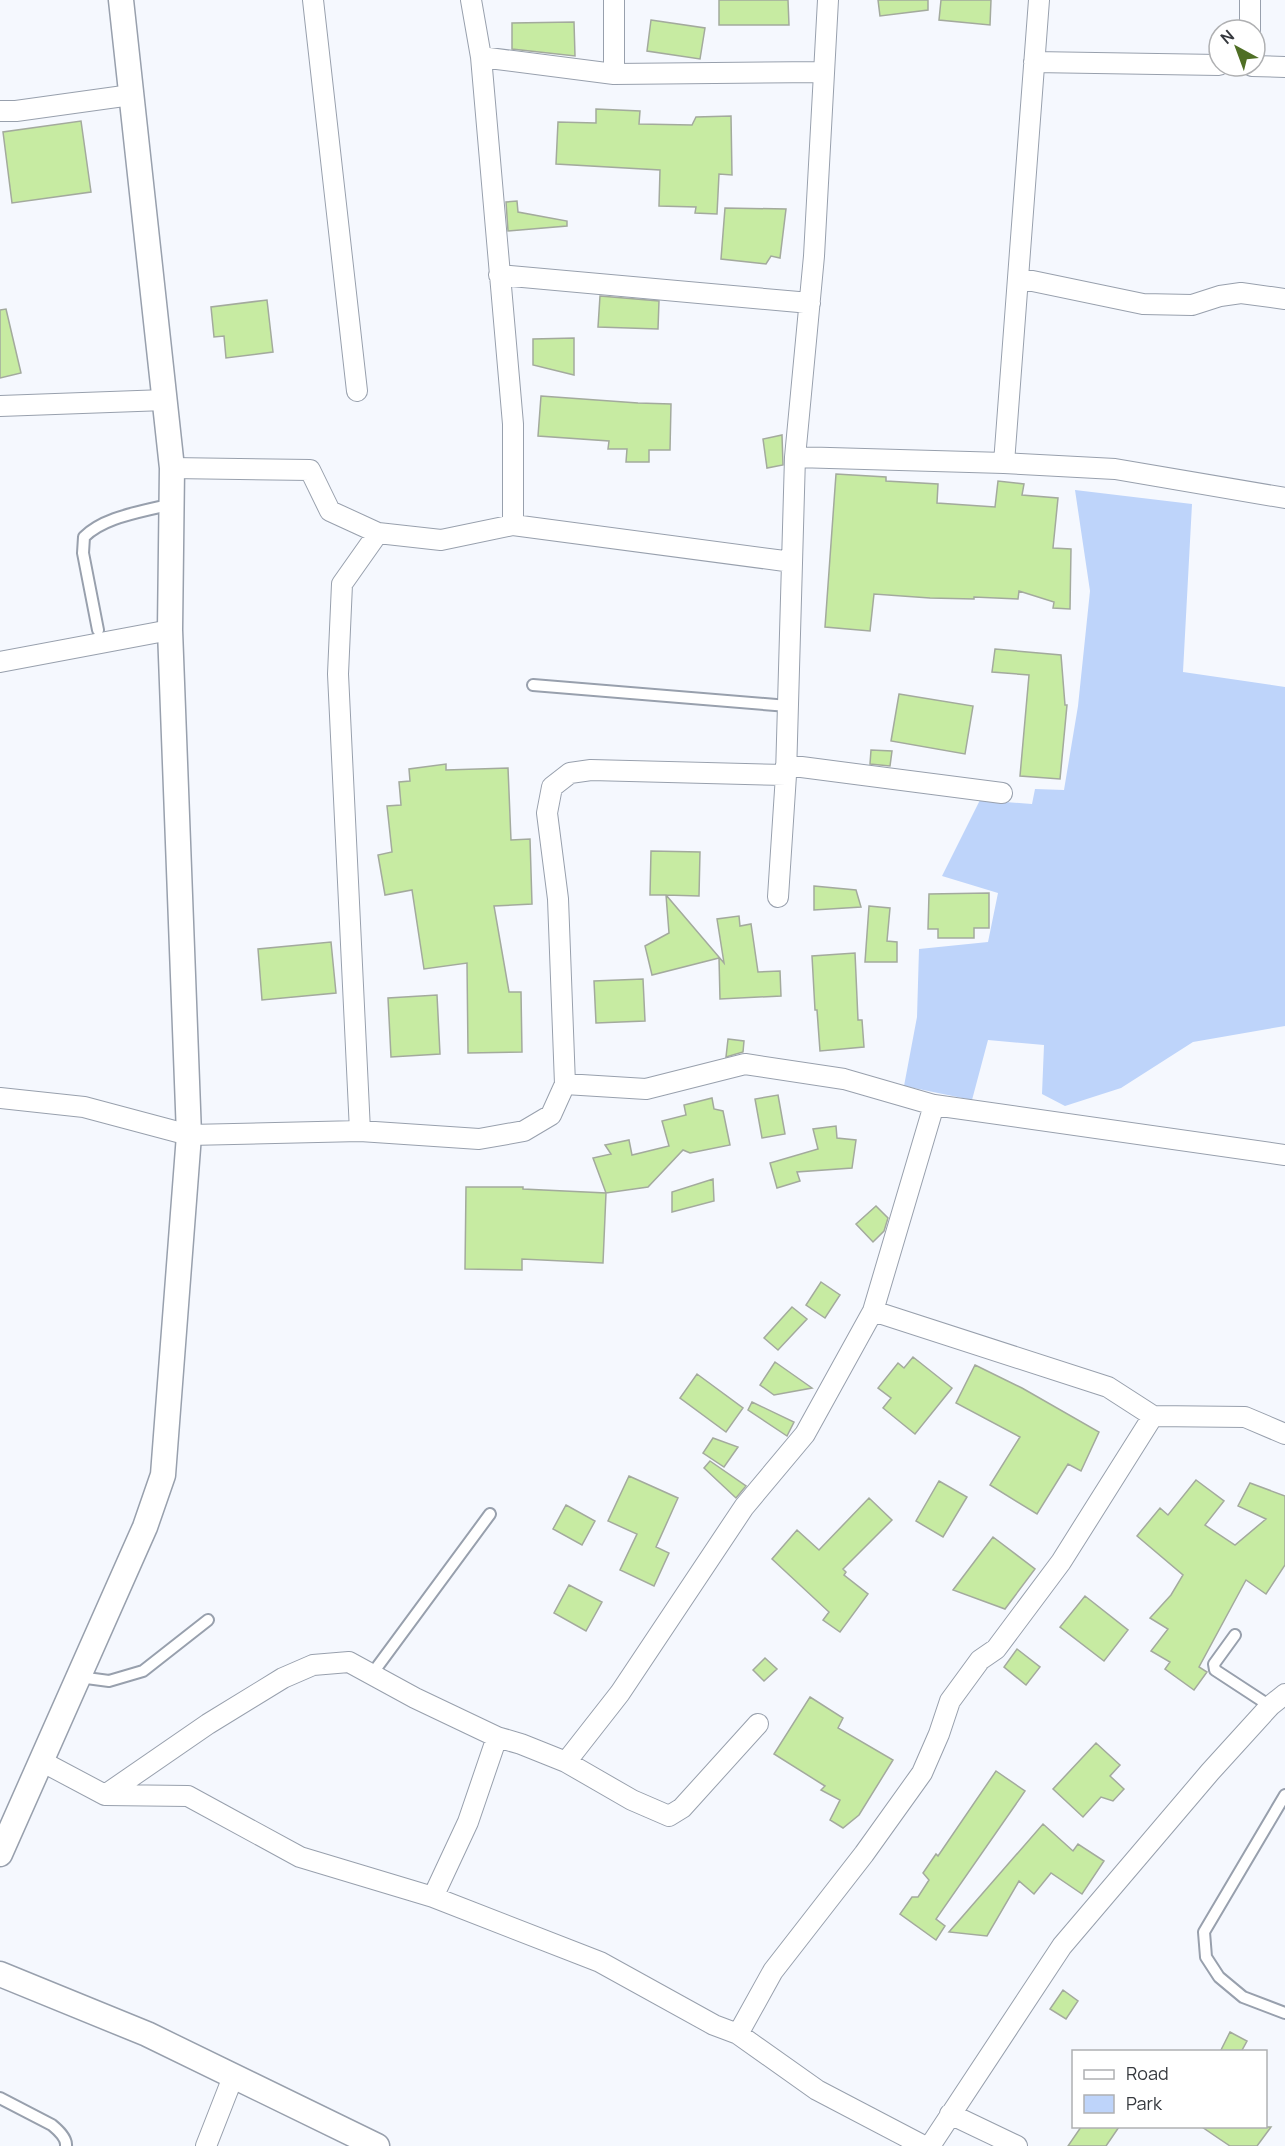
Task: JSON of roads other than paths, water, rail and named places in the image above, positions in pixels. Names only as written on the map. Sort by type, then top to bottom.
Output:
[{"type":"street","points":[[0,1854],[145,1527],[163,1475],[189,1134],[170,630],[172,468],[121,0]]},
{"type":"street","points":[[313,0],[357,391]]},
{"type":"street","points":[[471,0],[481,57],[513,424],[513,525]]},
{"type":"street","points":[[614,0],[614,74]]},
{"type":"street","points":[[778,897],[786,770],[795,457],[814,256],[828,0]]},
{"type":"street","points":[[1004,463],[1039,0]]},
{"type":"street","points":[[1250,0],[1250,18]]},
{"type":"street","points":[[481,57],[614,74],[823,72]]},
{"type":"street","points":[[1034,62],[1207,65]]},
{"type":"street","points":[[1267,66],[1285,67]]},
{"type":"street","points":[[0,111],[16,111],[131,95]]},
{"type":"street","points":[[499,275],[810,303]]},
{"type":"street","points":[[1018,278],[1143,304],[1192,305],[1220,296],[1241,293],[1285,299]]},
{"type":"street","points":[[0,406],[165,400]]},
{"type":"street","points":[[795,457],[1004,463],[1115,470],[1285,498]]},
{"type":"street","points":[[172,468],[310,470],[330,511],[378,533],[441,540],[513,525],[792,562]]},
{"type":"street","points":[[360,1131],[338,675],[342,584],[378,533]]},
{"type":"street","points":[[0,662],[170,630]]},
{"type":"street","points":[[0,1098],[84,1107],[189,1134],[360,1131],[479,1139],[524,1131],[551,1115],[565,1084],[558,899],[547,813],[552,788],[570,774],[591,770],[786,770],[1002,793]]},
{"type":"street","points":[[565,1084],[646,1089],[745,1064],[844,1079],[934,1105],[1285,1155]]},
{"type":"street","points":[[566,1762],[620,1693],[744,1507],[805,1434],[873,1311],[934,1105]]},
{"type":"street","points":[[873,1311],[1108,1387],[1153,1416],[1245,1417],[1285,1434]]},
{"type":"street","points":[[738,2034],[773,1971],[864,1854],[922,1773],[950,1701],[980,1660],[996,1649],[1061,1562],[1153,1416]]},
{"type":"street","points":[[105,1795],[208,1724],[283,1678],[313,1665],[350,1662],[415,1698],[497,1737],[522,1743],[566,1762],[632,1800],[669,1816],[682,1808],[758,1724]]},
{"type":"street","points":[[930,2146],[1062,1946],[1277,1700]]},
{"type":"street","points":[[433,1897],[468,1822],[497,1737]]},
{"type":"street","points":[[41,1761],[105,1795],[188,1796],[300,1857],[433,1897],[600,1962],[714,2025],[738,2034],[818,2090],[924,2146]]},
{"type":"street","points":[[0,1974],[147,2034],[376,2146]]},
{"type":"street","points":[[206,2146],[233,2077]]},
{"type":"street","points":[[950,2114],[1017,2146]]},
{"type":"lane","points":[[98,630],[83,553],[84,537],[92,529],[104,524],[172,504]]},
{"type":"lane","points":[[533,685],[788,706]]},
{"type":"lane","points":[[372,1674],[490,1514]]},
{"type":"lane","points":[[79,1677],[109,1681],[143,1671],[208,1620]]},
{"type":"lane","points":[[1235,1635],[1214,1664],[1215,1670],[1277,1700]]},
{"type":"lane","points":[[1285,1795],[1204,1932],[1206,1957],[1219,1977],[1243,1997],[1285,2013]]},
{"type":"lane","points":[[0,2098],[52,2125],[59,2131],[66,2146]]}]
